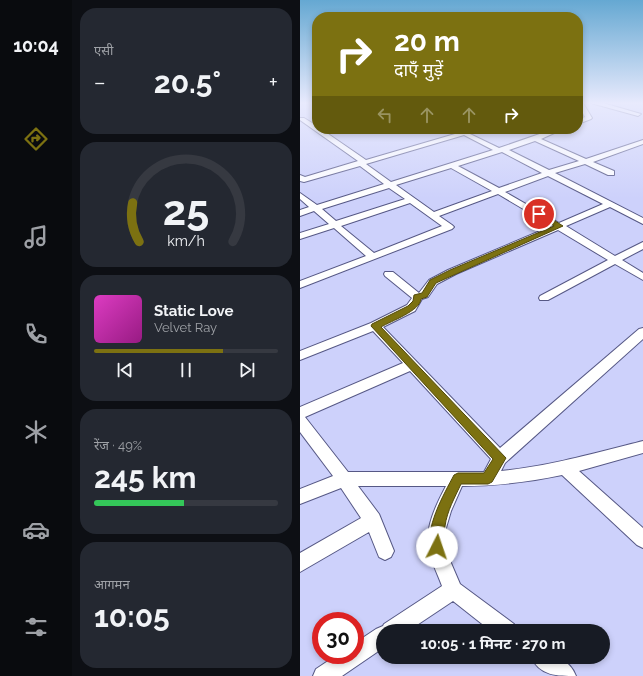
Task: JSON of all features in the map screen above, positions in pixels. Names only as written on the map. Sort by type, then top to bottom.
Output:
[{"type":"street","points":[[300,285],[449,227],[322,135]]},
{"type":"street","points":[[301,179],[459,135]]},
{"type":"street","points":[[462,135],[501,149],[643,221]]},
{"type":"street","points":[[300,213],[546,135]]},
{"type":"street","points":[[535,139],[610,173]]},
{"type":"street","points":[[433,215],[549,173],[603,157],[643,142]]},
{"type":"street","points":[[451,164],[617,260],[643,277]]},
{"type":"street","points":[[300,195],[373,257]]},
{"type":"street","points":[[300,236],[411,200]]},
{"type":"street","points":[[417,297],[424,295],[433,282],[452,272],[610,204]]},
{"type":"street","points":[[544,298],[643,245]]},
{"type":"street","points":[[389,274],[417,297]]},
{"type":"street","points":[[300,356],[375,326],[411,308],[417,302],[417,297]]},
{"type":"street","points":[[375,326],[500,458]]},
{"type":"street","points":[[488,479],[500,458],[643,332]]},
{"type":"street","points":[[300,413],[411,365]]},
{"type":"street","points":[[300,421],[373,520],[385,551]]},
{"type":"street","points":[[300,497],[344,479],[488,479],[527,475],[565,468],[643,447]]},
{"type":"street","points":[[565,468],[643,539]]},
{"type":"street","points":[[458,478],[444,504],[438,526],[437,547],[453,590],[498,624]]},
{"type":"street","points":[[300,563],[373,520]]},
{"type":"street","points":[[402,624],[453,590]]},
{"type":"street","points":[[364,649],[376,641]]},
{"type":"street","points":[[323,676],[341,664]]},
{"type":"street","points":[[550,664],[566,676]]},
{"type":"route","points":[[437,547],[438,526],[444,504],[458,478],[488,479],[500,458],[375,326],[411,308],[417,302],[417,297],[424,295],[433,282],[452,272],[559,226],[539,214]]}]
